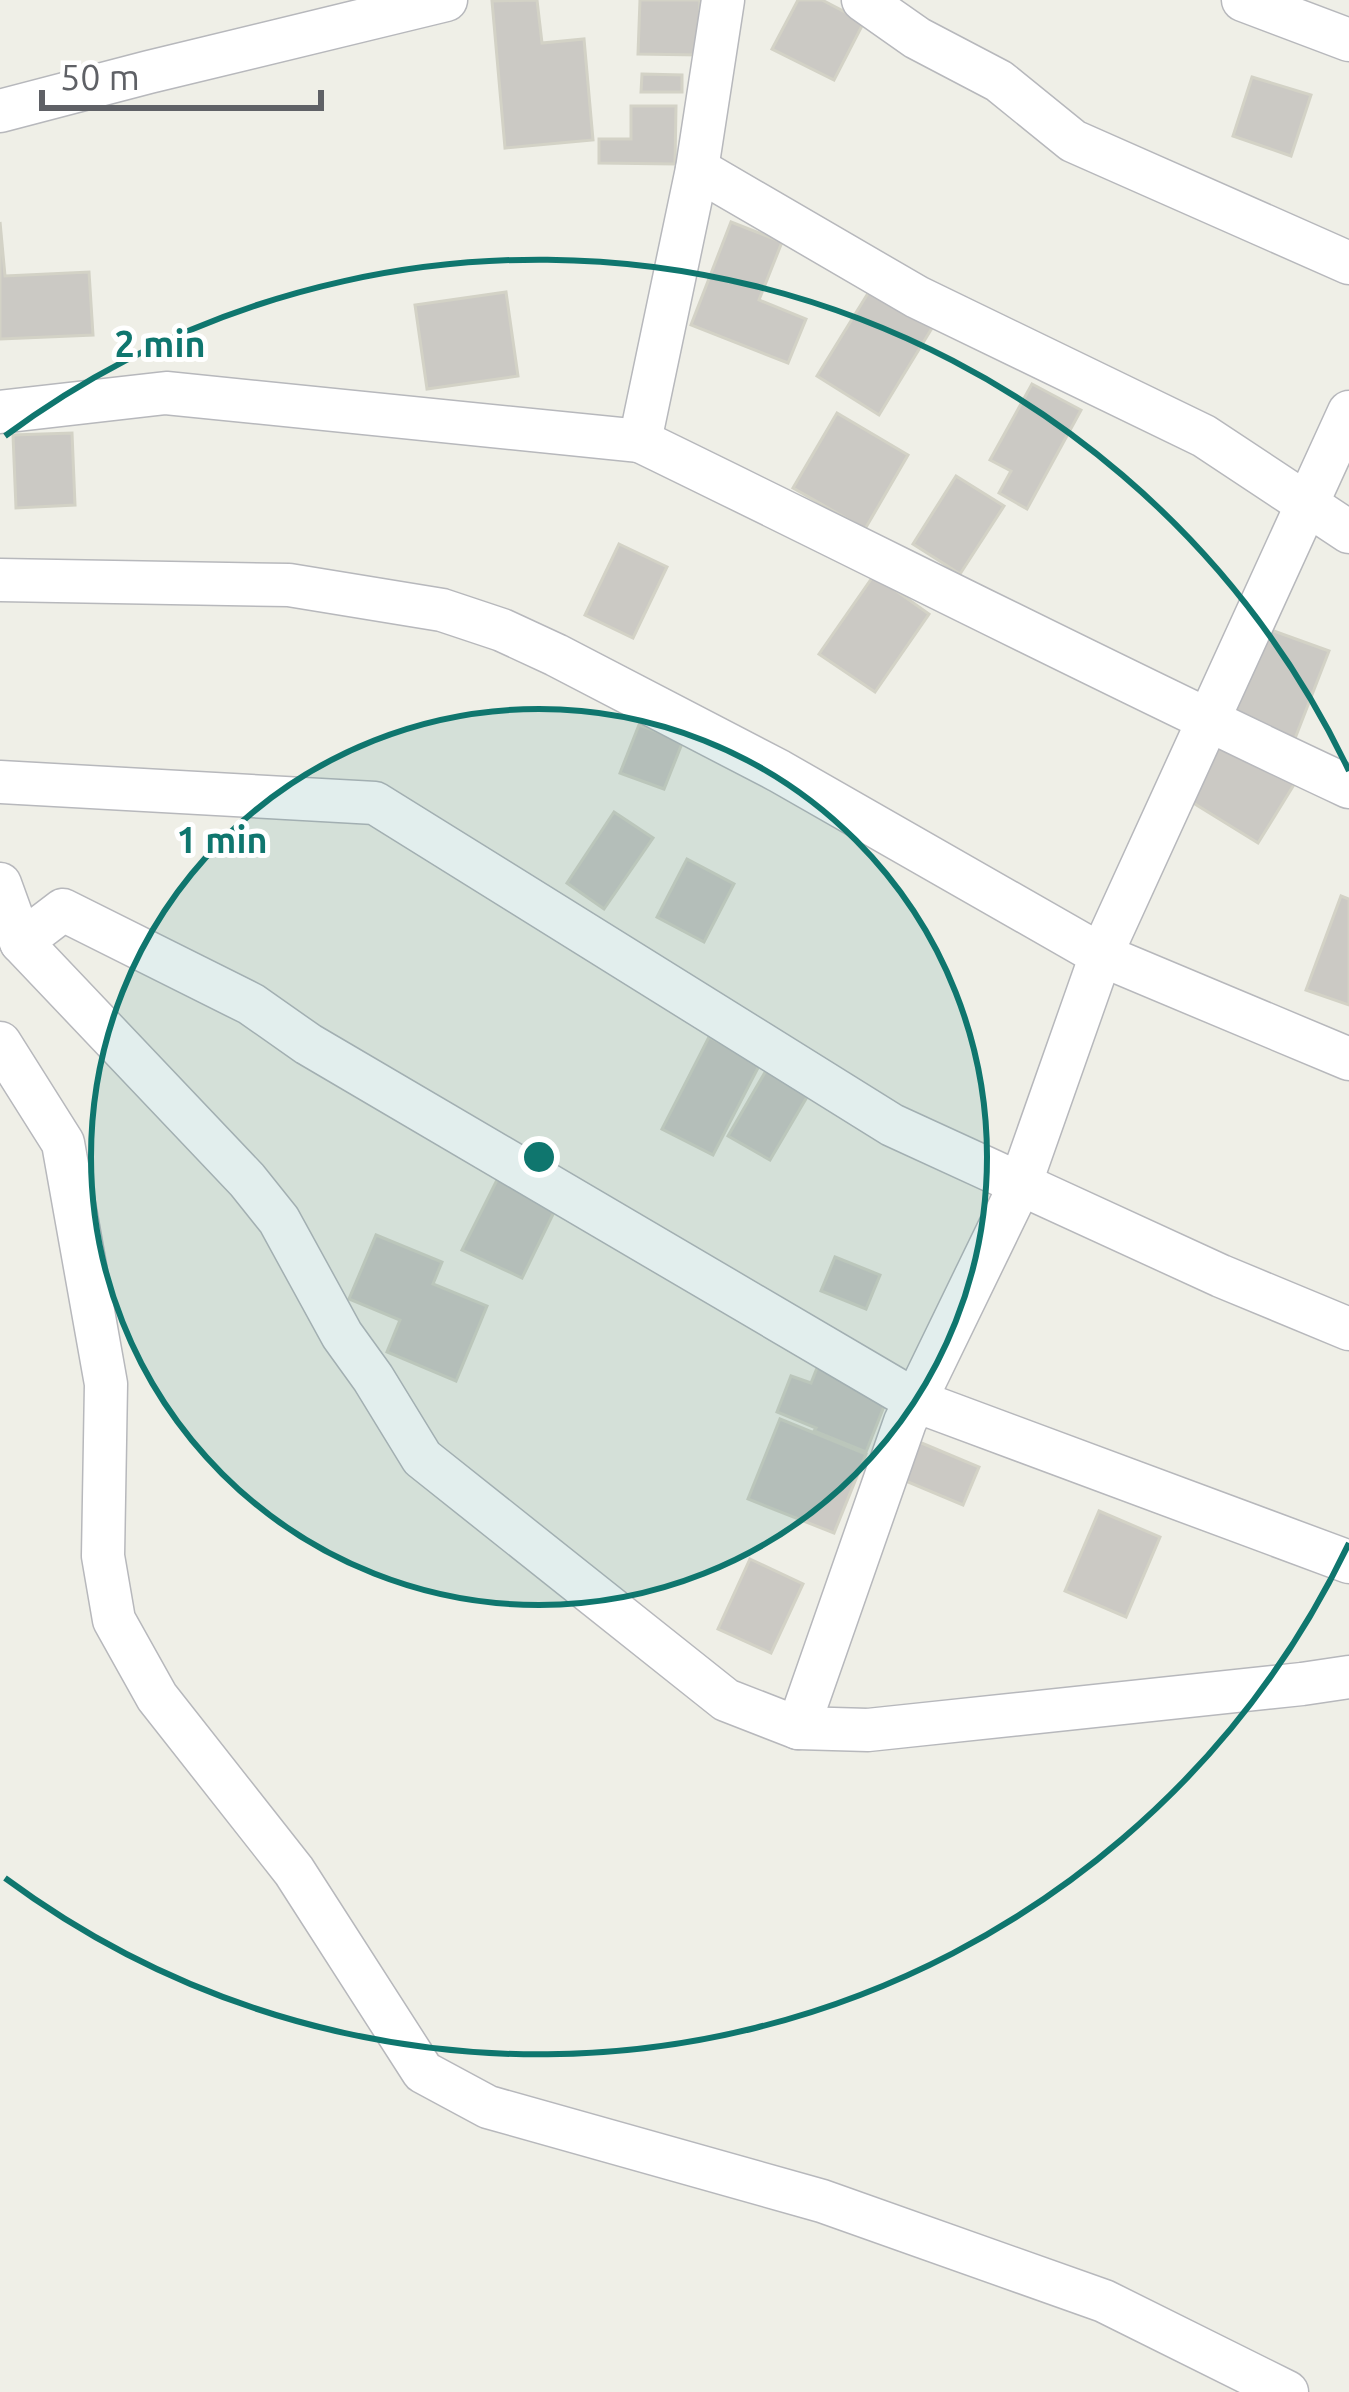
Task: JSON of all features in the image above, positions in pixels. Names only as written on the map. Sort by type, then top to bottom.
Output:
[{"type":"street","points":[[0,111],[446,0]]},
{"type":"street","points":[[640,441],[697,169],[723,0]]},
{"type":"street","points":[[863,0],[917,38],[999,81],[1073,141],[1349,263]]},
{"type":"street","points":[[1243,0],[1349,40]]},
{"type":"street","points":[[697,169],[917,297],[1204,436],[1349,532]]},
{"type":"street","points":[[0,412],[166,393],[640,441],[1349,788]]},
{"type":"street","points":[[798,1728],[905,1422],[1020,1185],[1101,955],[1349,412]]},
{"type":"street","points":[[0,580],[289,585],[442,610],[502,630],[779,771],[1101,955],[1349,1059]]},
{"type":"street","points":[[0,782],[375,803],[892,1124],[1221,1276],[1349,1328]]},
{"type":"street","points":[[0,884],[21,942],[247,1180],[279,1220],[342,1335],[422,1459],[726,1700],[798,1728],[868,1730],[1349,1677]]},
{"type":"street","points":[[21,942],[63,910],[251,1004],[308,1044],[916,1401],[1349,1562]]},
{"type":"street","points":[[0,1043],[63,1143],[106,1384],[104,1556],[114,1620],[157,1697],[294,1871],[423,2072],[488,2107],[821,2201],[1104,2301],[1287,2392]]},
{"type":"building","points":[[537,0],[542,43],[584,39],[593,140],[505,148],[492,1]]},
{"type":"building","points":[[640,0],[700,0],[699,55],[638,54]]},
{"type":"building","points":[[798,0],[822,0],[864,22],[834,80],[772,49]]},
{"type":"building","points":[[642,74],[682,75],[682,92],[641,92]]},
{"type":"building","points":[[1252,77],[1311,95],[1291,156],[1233,136]]},
{"type":"building","points":[[631,106],[676,106],[675,164],[599,163],[599,139],[631,139]]},
{"type":"building","points":[[0,222],[5,276],[89,272],[93,335],[0,339]]},
{"type":"building","points":[[731,222],[782,242],[759,300],[806,319],[788,363],[691,325]]},
{"type":"building","points":[[870,290],[932,328],[879,415],[817,376]]},
{"type":"building","points":[[506,292],[518,376],[427,389],[415,305]]},
{"type":"building","points":[[1032,384],[1081,410],[1027,509],[999,493],[1011,471],[990,460]]},
{"type":"building","points":[[837,413],[908,455],[865,529],[793,488]]},
{"type":"building","points":[[72,433],[75,505],[16,508],[13,435]]},
{"type":"building","points":[[956,476],[1004,506],[960,574],[913,544]]},
{"type":"building","points":[[619,544],[667,567],[633,638],[585,615]]},
{"type":"building","points":[[874,575],[929,614],[875,692],[819,654]]},
{"type":"building","points":[[1260,626],[1329,651],[1294,741],[1226,716]]},
{"type":"building","points":[[639,725],[683,741],[664,789],[620,773]]},
{"type":"building","points":[[1218,736],[1295,783],[1258,843],[1182,796]]},
{"type":"building","points":[[614,812],[653,838],[604,909],[567,883]]},
{"type":"building","points":[[687,859],[734,884],[704,942],[657,917]]},
{"type":"building","points":[[1341,896],[1349,899],[1349,1005],[1306,990]]},
{"type":"building","points":[[709,1037],[760,1064],[713,1155],[662,1129]]},
{"type":"building","points":[[771,1062],[814,1085],[770,1160],[728,1136]]},
{"type":"building","points":[[499,1176],[558,1204],[522,1278],[462,1250]]},
{"type":"building","points":[[376,1235],[442,1262],[433,1284],[487,1306],[456,1381],[387,1352],[400,1320],[349,1299]]},
{"type":"building","points":[[835,1257],[880,1275],[866,1309],[821,1291]]},
{"type":"building","points":[[821,1358],[890,1391],[866,1452],[777,1412],[791,1376],[811,1383]]},
{"type":"building","points":[[780,1419],[866,1454],[834,1533],[748,1499]]},
{"type":"building","points":[[912,1439],[979,1467],[963,1505],[896,1477]]},
{"type":"building","points":[[1099,1511],[1160,1537],[1126,1617],[1065,1591]]},
{"type":"building","points":[[750,1559],[803,1584],[771,1653],[718,1629]]}]
